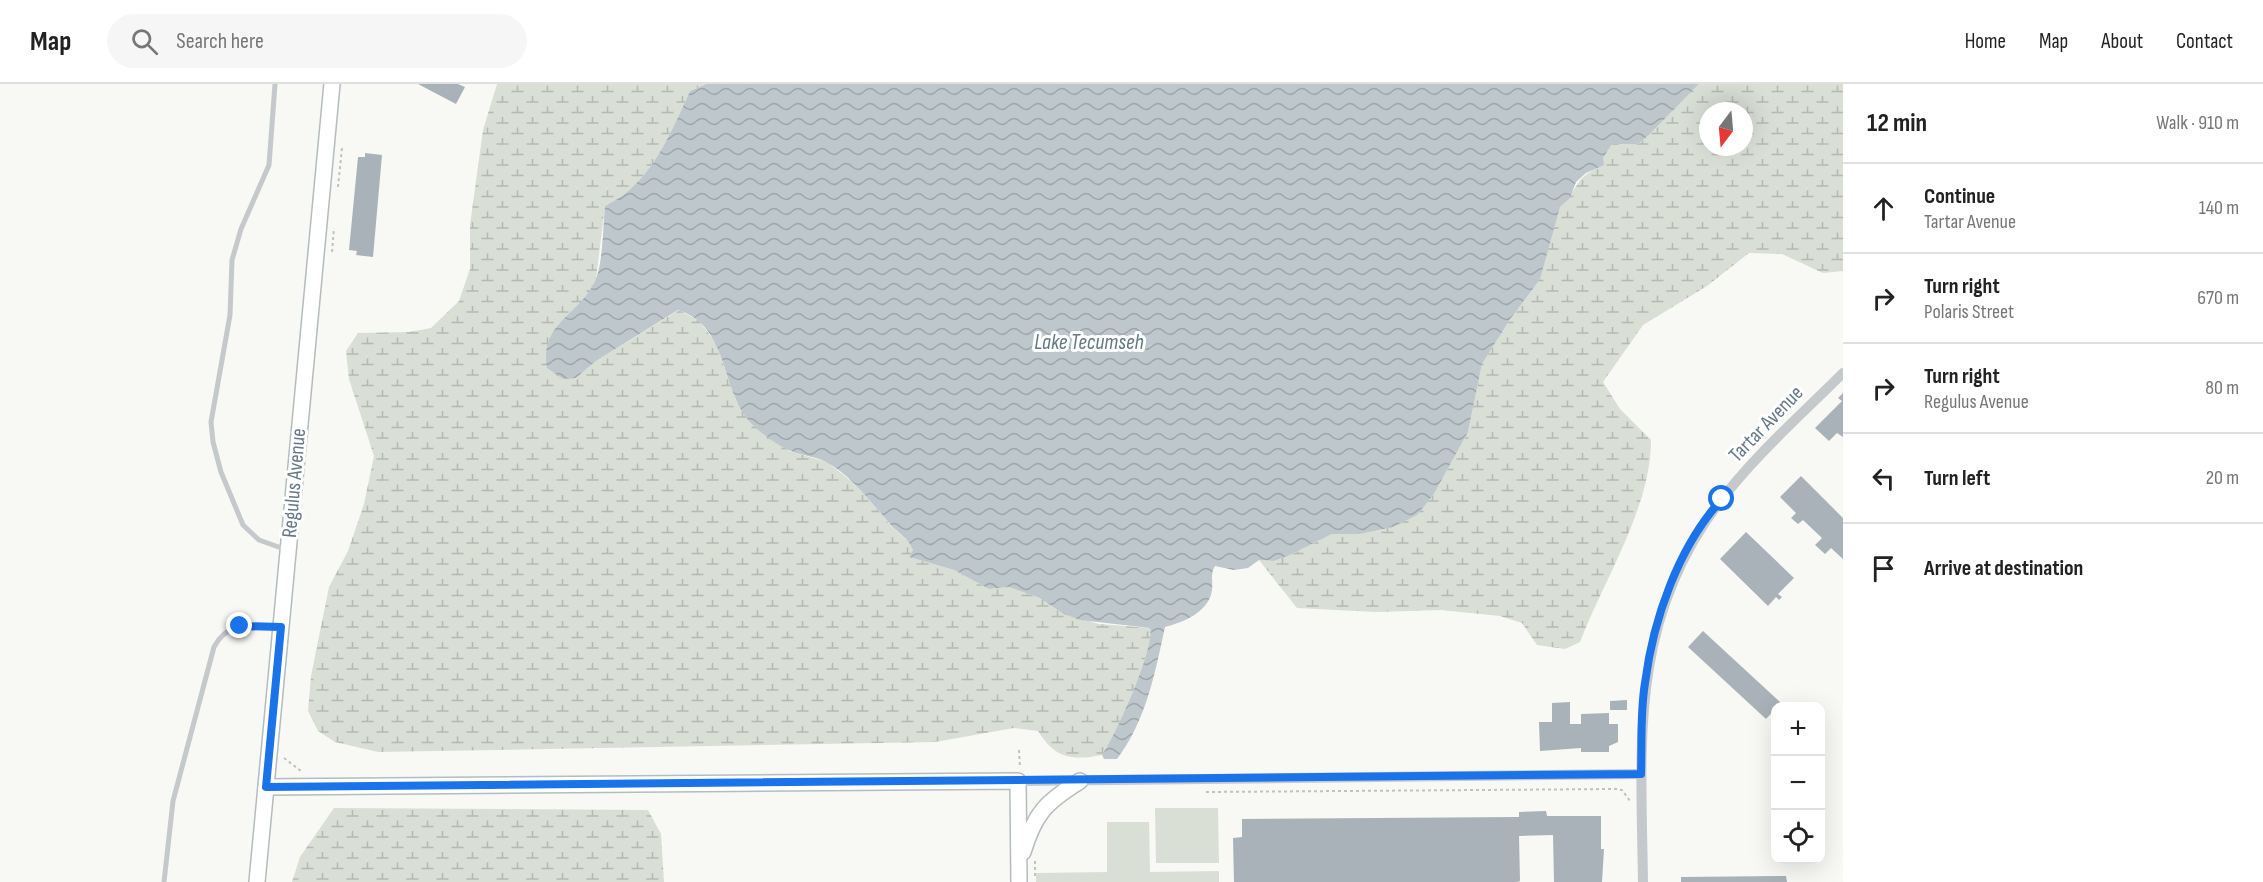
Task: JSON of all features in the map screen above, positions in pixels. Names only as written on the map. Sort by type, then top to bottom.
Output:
[{"type":"street","name":"Regulus Avenue","points":[[257,882],[332,84]]},
{"type":"street","name":"Tartar Avenue","points":[[1642,882],[1643,704],[1649,656],[1663,605],[1682,562],[1719,502],[1843,373]]},
{"type":"street","points":[[266,787],[1019,776],[1080,781],[1641,774]]},
{"type":"street","points":[[1019,776],[1019,874]]},
{"type":"street","points":[[1019,874],[1031,827],[1043,807],[1080,781]]},
{"type":"lane","points":[[275,84],[269,165],[241,230],[232,260],[230,315],[211,422],[213,442],[221,472],[243,525],[259,540],[288,550]]},
{"type":"lane","points":[[164,882],[173,801],[214,647],[225,631],[240,626],[281,627]]},
{"type":"path","points":[[280,750],[284,758],[306,776]]},
{"type":"path","points":[[1019,750],[1019,776]]},
{"type":"path","points":[[1200,792],[1222,794],[1616,789],[1622,790],[1631,802]]},
{"type":"path","points":[[1034,882],[1035,858]]},
{"type":"green space","points":[[497,84],[706,84],[690,91],[666,140],[647,171],[621,197],[605,206],[596,279],[590,291],[576,378],[596,361],[679,310],[699,321],[716,343],[736,401],[789,451],[827,462],[860,488],[891,526],[911,544],[913,550],[909,557],[954,570],[989,589],[1009,587],[1040,598],[1062,613],[1099,624],[1150,628],[1150,638],[1140,672],[1116,730],[1102,755],[1081,758],[1065,755],[1051,747],[1038,731],[1014,728],[935,742],[378,752],[335,742],[318,731],[308,711],[311,676],[329,587],[348,551],[364,504],[374,456],[349,379],[346,351],[358,333],[409,332],[431,328],[459,301],[470,269],[470,225],[483,130]]},
{"type":"green space","points":[[1699,84],[1843,84],[1843,271],[1823,273],[1782,254],[1749,253],[1707,286],[1643,325],[1603,382],[1620,409],[1651,440],[1649,466],[1635,517],[1580,642],[1565,649],[1537,645],[1522,623],[1500,616],[1441,610],[1376,612],[1297,608],[1259,560],[1274,561],[1332,534],[1360,534],[1393,527],[1417,514],[1434,494],[1468,432],[1482,364],[1511,318],[1560,207],[1586,175],[1603,165],[1603,158],[1612,144],[1638,144]]},
{"type":"green space","points":[[334,808],[648,810],[661,834],[664,882],[292,882],[300,857]]},
{"type":"green space","points":[[1155,808],[1218,808],[1219,863],[1156,863]]},
{"type":"green space","points":[[1107,822],[1149,822],[1150,872],[1219,871],[1219,882],[1036,882],[1036,873],[1107,872]]},
{"type":"water","name":"Lake Tecumseh","points":[[706,84],[1699,84],[1638,144],[1612,144],[1603,158],[1604,165],[1586,173],[1576,182],[1570,198],[1560,207],[1540,279],[1511,318],[1482,364],[1468,432],[1434,494],[1417,515],[1393,527],[1360,534],[1332,534],[1288,556],[1274,561],[1259,560],[1248,568],[1234,570],[1215,566],[1212,575],[1212,590],[1206,604],[1187,619],[1165,627],[1148,696],[1135,729],[1117,759],[1104,759],[1102,755],[1116,730],[1140,672],[1150,638],[1150,628],[1080,620],[1062,613],[1040,598],[1009,587],[989,589],[954,570],[909,557],[913,550],[909,542],[844,474],[822,460],[795,453],[781,446],[750,422],[740,408],[722,359],[707,329],[695,318],[678,310],[596,361],[576,378],[563,379],[547,368],[546,353],[549,340],[562,320],[588,293],[598,274],[605,206],[621,197],[647,171],[666,140],[690,91]]},
{"type":"building","points":[[418,84],[458,84],[465,87],[456,104]]},
{"type":"building","points":[[365,153],[382,155],[373,257],[356,255],[357,251],[349,250],[358,157],[365,157]]},
{"type":"building","points":[[1843,393],[1843,437],[1837,433],[1829,441],[1815,428],[1842,401],[1838,398]]},
{"type":"building","points":[[1801,476],[1843,518],[1843,559],[1831,548],[1825,554],[1815,545],[1822,538],[1803,520],[1798,524],[1791,518],[1796,513],[1780,497]]},
{"type":"building","points":[[1746,532],[1794,578],[1778,594],[1782,597],[1779,600],[1776,597],[1768,606],[1720,559]]},
{"type":"building","points":[[1703,631],[1780,702],[1771,702],[1771,714],[1766,719],[1688,647]]},
{"type":"building","points":[[1627,700],[1627,710],[1610,710],[1610,701]]},
{"type":"building","points":[[1570,702],[1570,724],[1581,724],[1581,714],[1609,713],[1609,724],[1618,724],[1618,742],[1609,746],[1609,752],[1581,752],[1581,748],[1540,751],[1539,722],[1552,722],[1552,703]]},
{"type":"building","points":[[1546,811],[1547,816],[1601,816],[1601,849],[1604,849],[1602,882],[1554,882],[1553,835],[1519,836],[1520,881],[1517,882],[1234,882],[1233,838],[1242,837],[1242,819],[1519,817],[1519,812]]},
{"type":"building","points":[[1786,876],[1787,882],[1681,882],[1681,877]]},
{"type":"route","points":[[240,626],[281,627],[266,787],[1018,782],[1641,774],[1644,683],[1663,605],[1693,541],[1722,499]]}]
